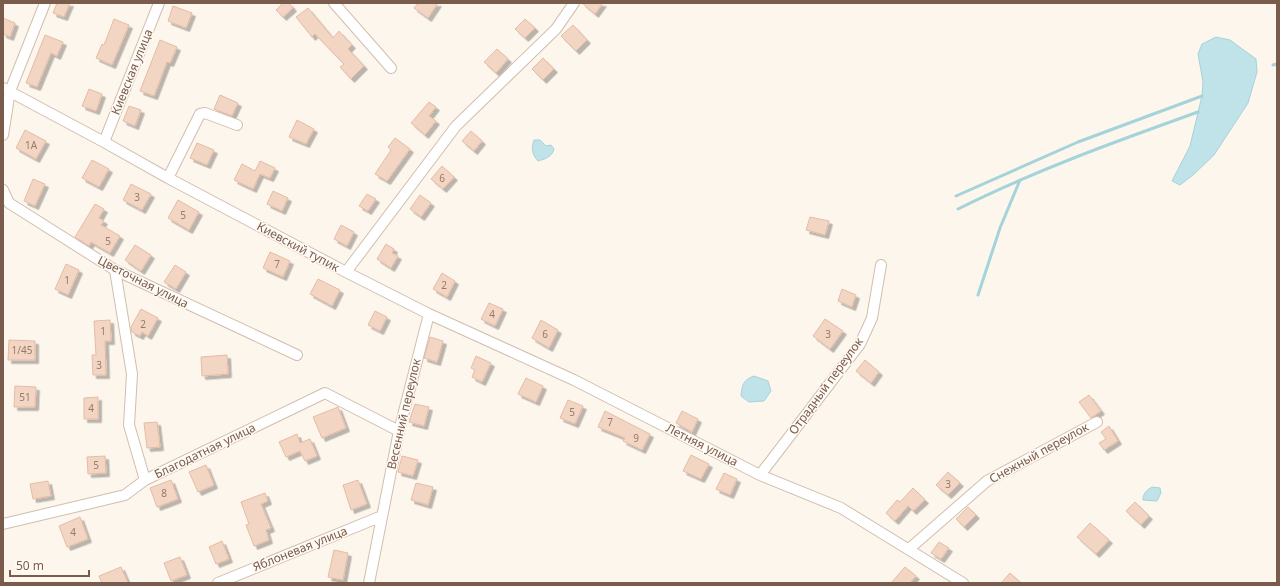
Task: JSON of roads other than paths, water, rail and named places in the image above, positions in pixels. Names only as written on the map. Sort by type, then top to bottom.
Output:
[{"type":"street","points":[[3,135],[7,90],[45,3]]},
{"type":"street","name":"Киевская улица","points":[[104,142],[159,3]]},
{"type":"street","points":[[334,3],[391,68]]},
{"type":"street","points":[[346,272],[456,126],[556,29],[574,3]]},
{"type":"street","name":"Киевский тупик","points":[[7,90],[168,178],[346,272],[432,315]]},
{"type":"street","points":[[168,178],[200,114],[205,113],[237,125]]},
{"type":"street","name":"Цветочная улица","points":[[3,190],[9,203],[115,270],[297,355]]},
{"type":"street","name":"Отрадный переулок","points":[[760,476],[860,344],[872,318],[881,265]]},
{"type":"street","points":[[115,270],[132,374],[129,425],[145,480]]},
{"type":"street","name":"Летняя улица","points":[[432,315],[574,380],[760,476],[840,508],[963,583]]},
{"type":"street","name":"Весенний переулок","points":[[369,583],[399,431],[432,315]]},
{"type":"street","name":"Благодатная улица","points":[[3,524],[125,495],[145,480],[325,393],[399,431]]},
{"type":"street","name":"Снежный переулок","points":[[909,549],[987,481],[1097,422]]},
{"type":"street","name":"Яблоневая улица","points":[[218,583],[382,516]]},
{"type":"water","points":[[1216,37],[1230,40],[1256,59],[1257,72],[1248,103],[1214,155],[1180,185],[1172,181],[1190,146],[1202,96],[1203,82],[1198,54],[1202,44]]},
{"type":"water","points":[[534,140],[540,140],[546,146],[551,145],[554,149],[552,154],[538,161],[534,156],[533,151]]},
{"type":"water","points":[[754,376],[768,381],[771,391],[764,401],[749,402],[741,396],[745,381]]},
{"type":"water","points":[[1152,487],[1160,488],[1161,493],[1157,501],[1143,500],[1145,492]]},
{"type":"waterway","points":[[1273,65],[1277,64]]},
{"type":"waterway","points":[[956,196],[1078,142],[1202,96]]},
{"type":"waterway","points":[[958,209],[1017,181],[1107,145],[1198,112]]},
{"type":"waterway","points":[[978,295],[1000,228],[1020,180]]}]
